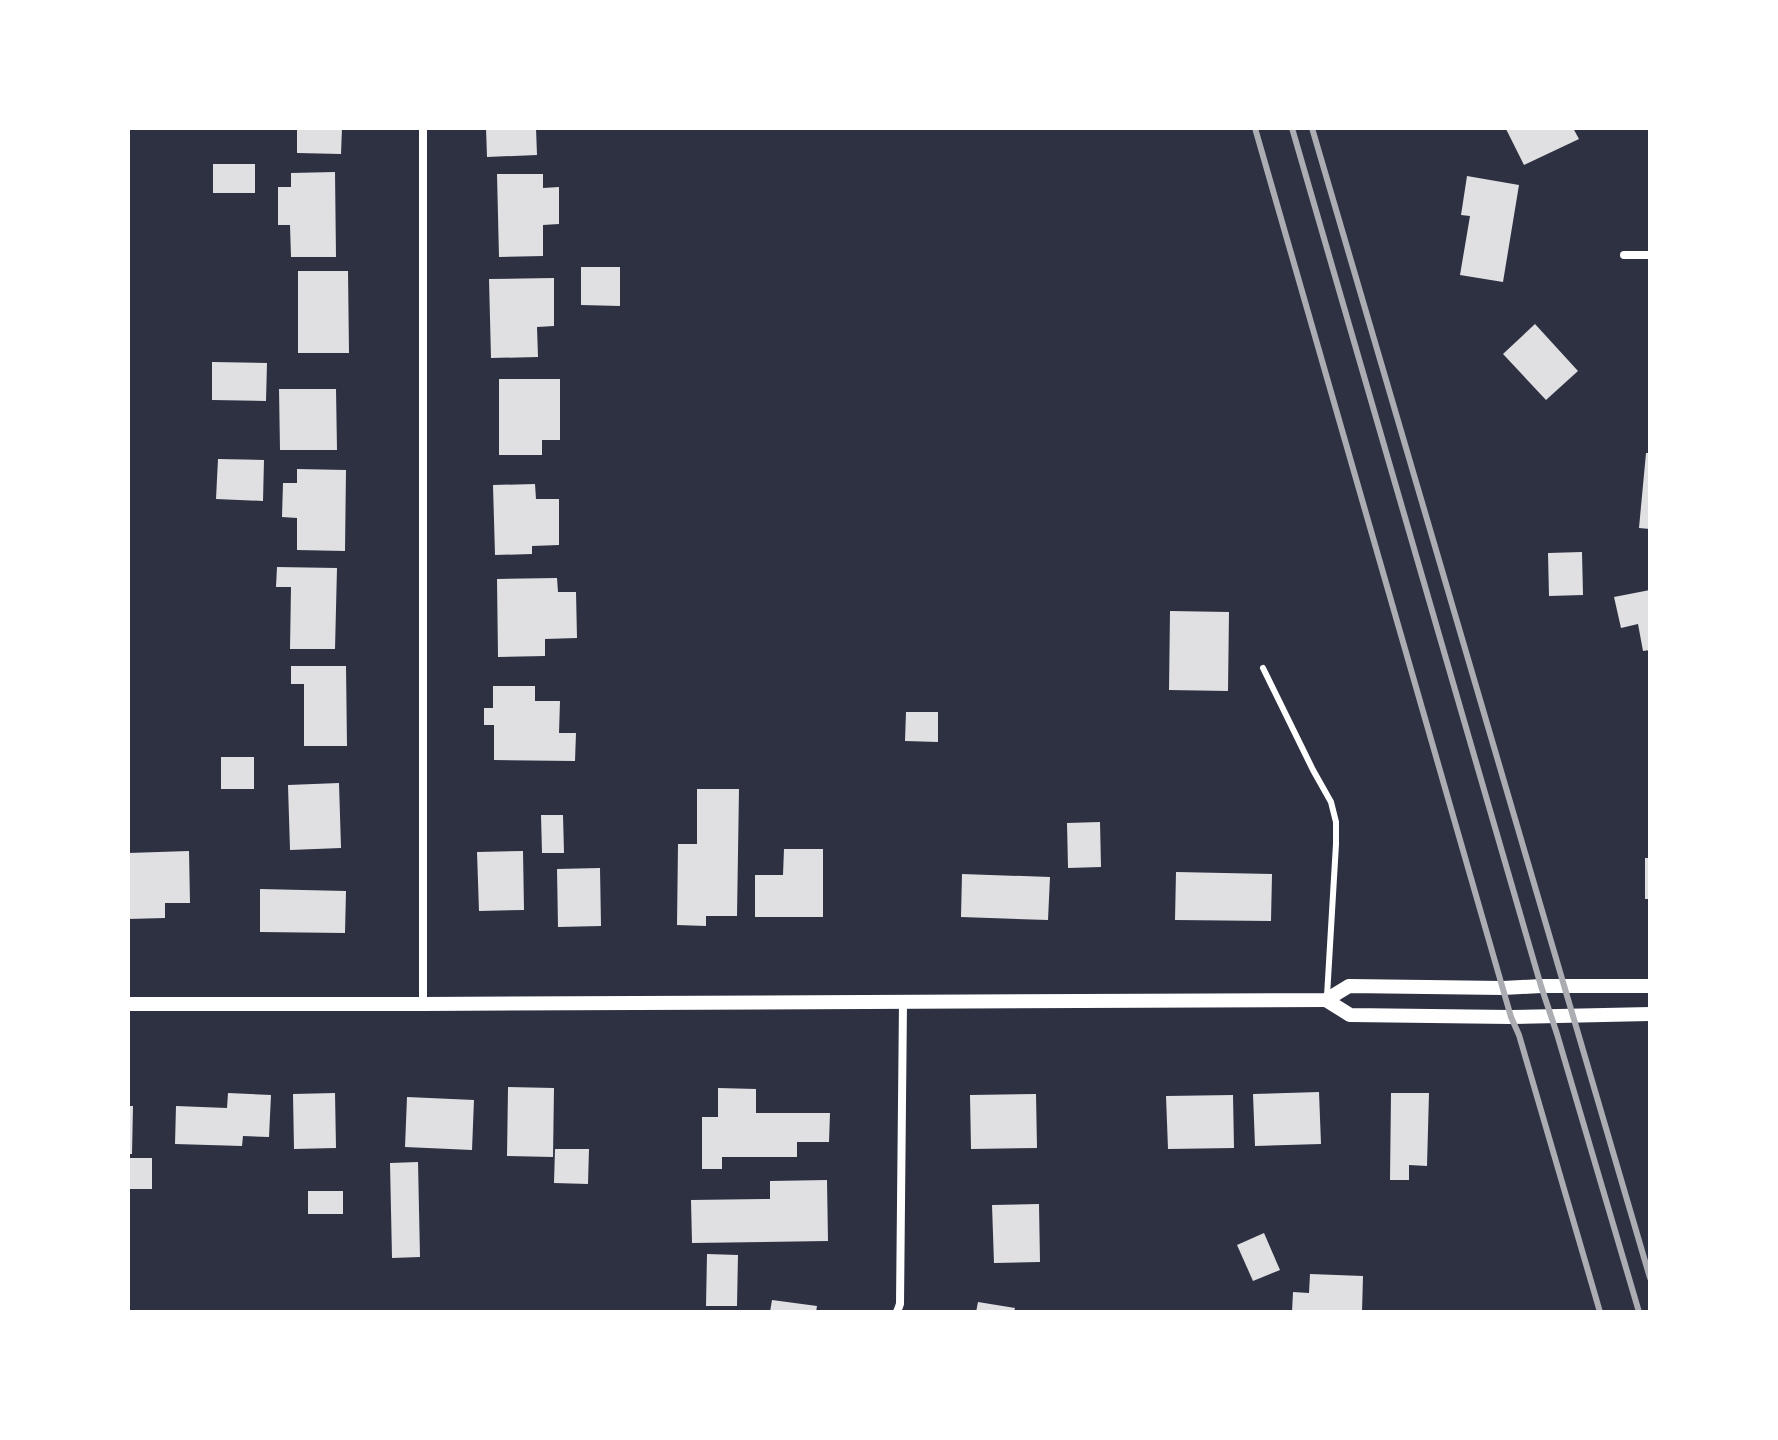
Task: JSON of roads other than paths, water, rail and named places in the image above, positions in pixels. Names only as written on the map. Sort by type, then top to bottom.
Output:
[{"type":"street","points":[[423,128],[423,1004]]},
{"type":"street","points":[[1624,255],[1650,255]]},
{"type":"street","points":[[128,1004],[1326,1000],[1349,986],[1650,986]]},
{"type":"street","points":[[1326,1000],[1350,1015],[1511,1017],[1650,1014]]},
{"type":"street","points":[[897,1312],[900,1304],[903,1002]]},
{"type":"lane","points":[[1263,668],[1331,802],[1336,822],[1326,1000]]},
{"type":"railway","points":[[1255,128],[1511,1017],[1519,1035],[1600,1312]]},
{"type":"railway","points":[[1292,128],[1639,1312]]},
{"type":"railway","points":[[1312,128],[1650,1278]]}]
